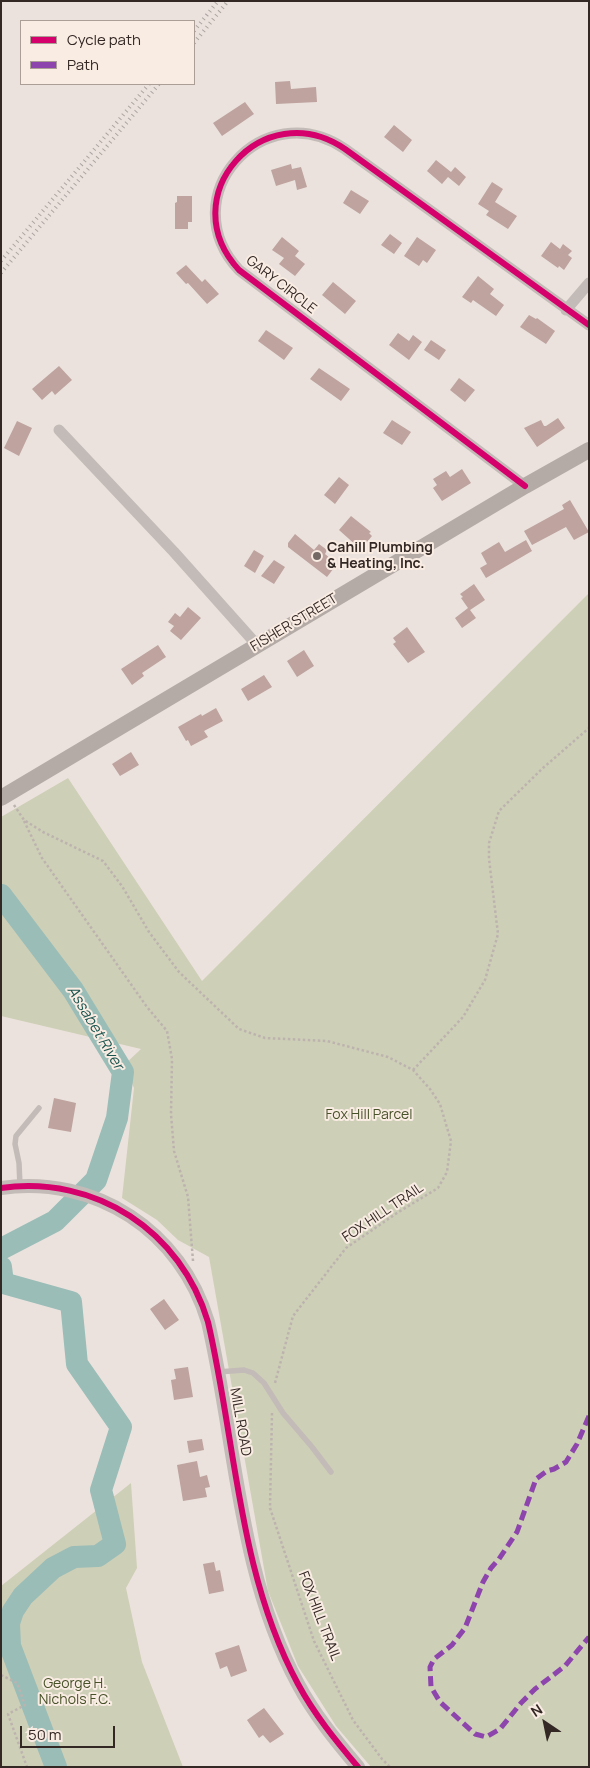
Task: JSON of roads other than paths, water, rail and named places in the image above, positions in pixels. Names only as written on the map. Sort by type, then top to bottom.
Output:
[{"type":"main road","name":"FISHER STREET","points":[[4,796],[525,486],[589,450]]},
{"type":"street","name":"GARY CIRCLE","points":[[525,486],[239,270],[225,251],[217,229],[216,205],[222,182],[238,158],[261,140],[290,133],[307,133],[325,137],[345,149],[589,325]]},
{"type":"street","points":[[566,310],[589,283]]},
{"type":"street","points":[[59,430],[174,552],[257,645]]},
{"type":"street","name":"MILL ROAD","points":[[1,1188],[27,1186],[73,1191],[110,1204],[135,1219],[158,1238],[172,1252],[194,1285],[208,1322],[248,1536],[261,1590],[272,1623],[290,1668],[307,1700],[358,1767]]},
{"type":"lane","points":[[27,1186],[15,1144],[16,1136],[39,1108]]},
{"type":"lane","points":[[218,1372],[244,1370],[253,1373],[264,1382],[283,1413],[312,1446],[331,1472]]},
{"type":"waterway","name":"Assabet River","points":[[1,895],[73,990],[123,1072],[117,1118],[96,1180],[55,1221],[1,1249]]},
{"type":"waterway","name":"Assabet River","points":[[1,1267],[3,1283],[71,1302],[77,1364],[121,1427],[101,1490],[115,1544],[98,1556],[74,1557],[53,1568],[23,1596],[13,1611],[9,1623],[10,1646],[56,1767]]},
{"type":"railway","points":[[195,30],[218,1]]},
{"type":"railway","points":[[195,42],[228,1]]},
{"type":"railway","points":[[1,261],[148,85]]},
{"type":"railway","points":[[1,273],[158,85]]},
{"type":"place","name":"Cahill Plumbing & Heating, Inc.","points":[[317,556]]},
{"type":"park label","name":"Fox Hill Parcel","points":[[369,1115]]},
{"type":"park label","name":"George H. Nichols F.C.","points":[[75,1692]]}]
